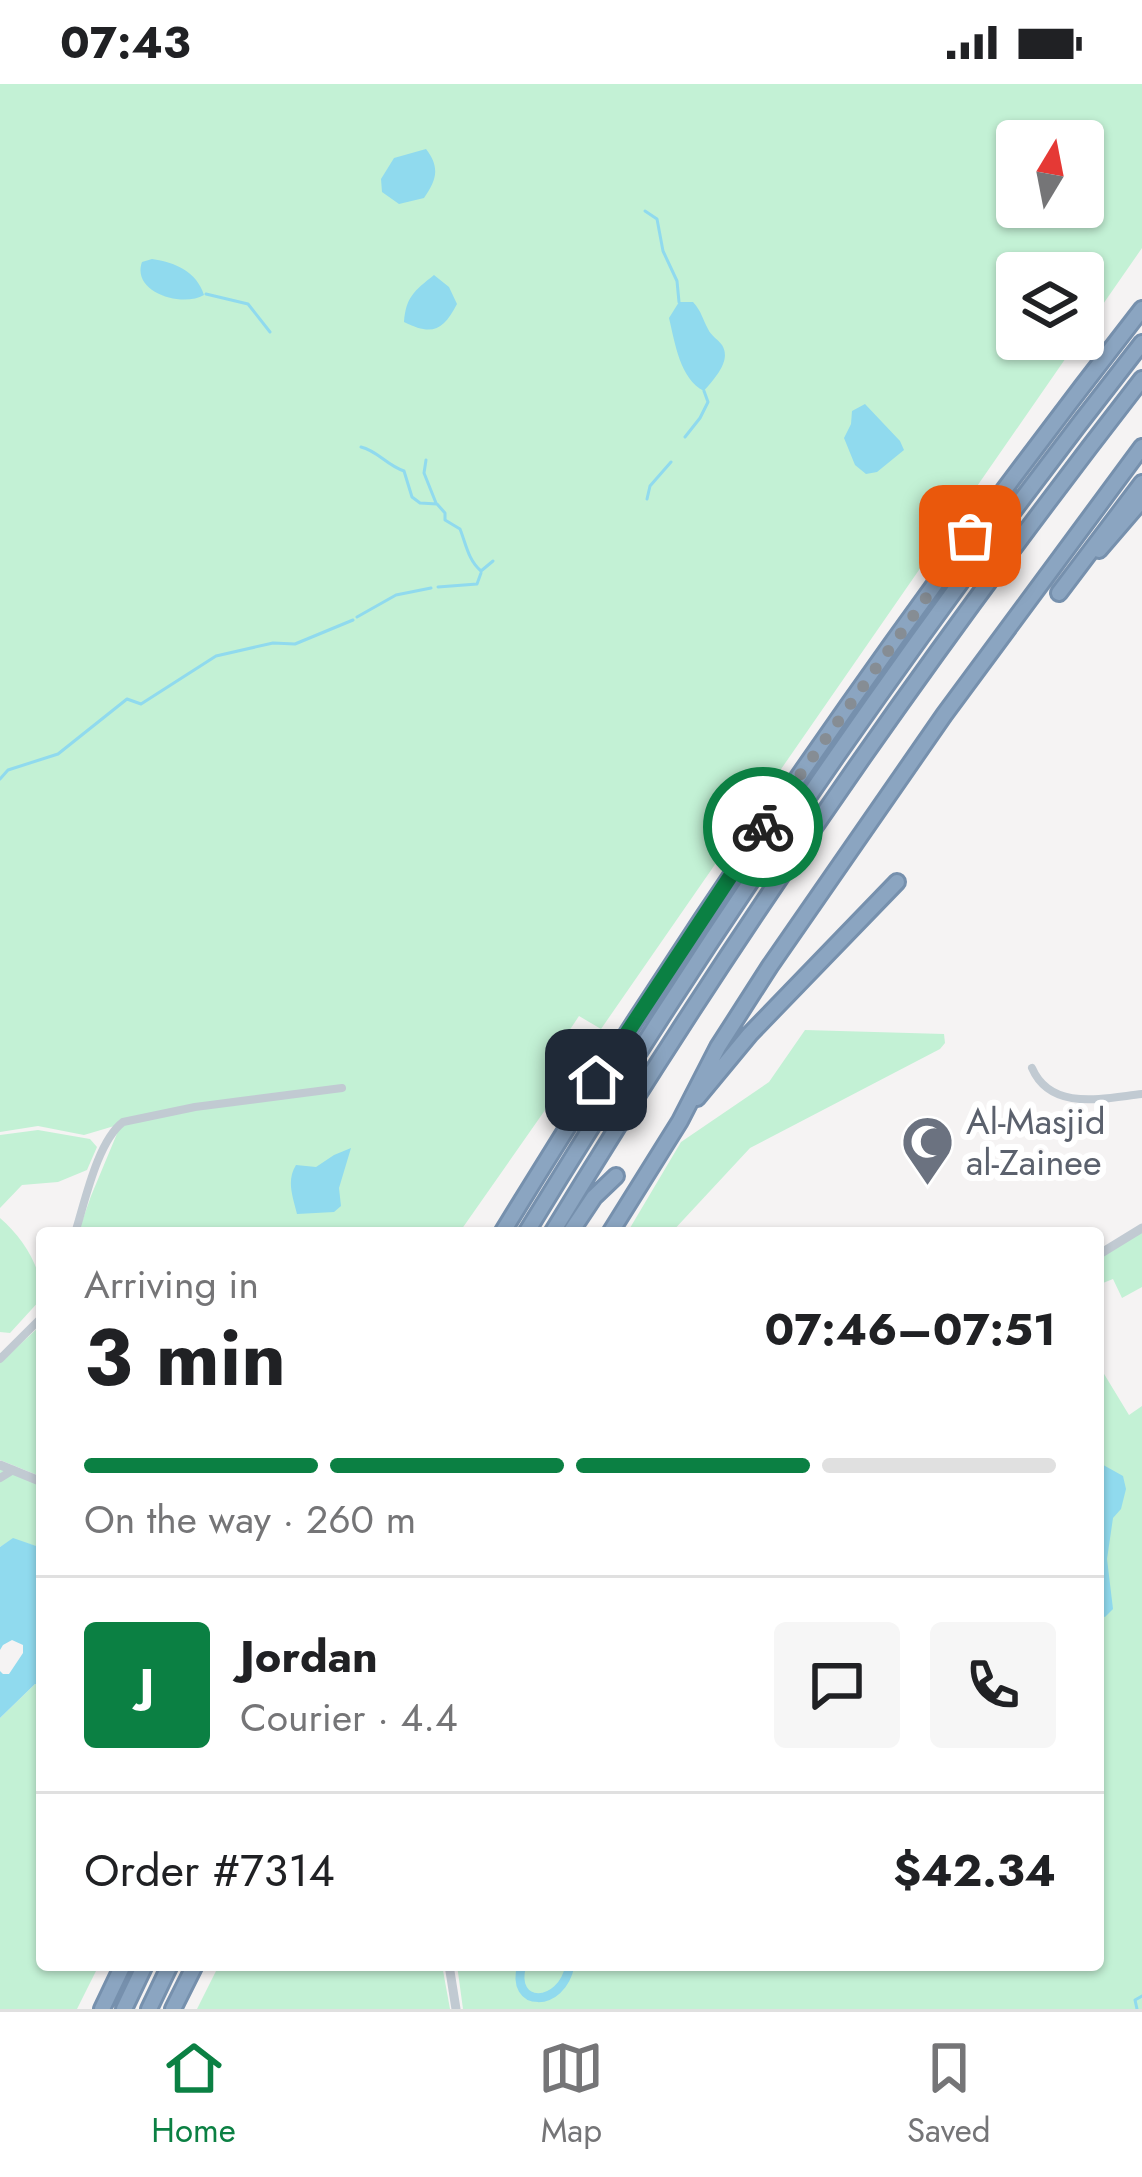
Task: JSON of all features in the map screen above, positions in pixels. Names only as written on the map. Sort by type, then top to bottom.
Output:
[{"type":"highway","points":[[506,1227],[647,999],[786,794],[960,548],[1142,310]]},
{"type":"highway","points":[[530,1227],[664,1010],[789,823],[962,580],[1142,343]]},
{"type":"highway","points":[[556,1227],[683,1023],[820,818],[1015,543],[1142,379]]},
{"type":"highway","points":[[614,1227],[680,1121],[718,1047],[841,862],[1142,447]]},
{"type":"highway","points":[[1142,483],[1059,593],[1142,500]]},
{"type":"highway","points":[[680,1121],[750,1034],[896,883]]},
{"type":"highway","points":[[574,1227],[594,1197],[616,1176]]},
{"type":"highway","points":[[102,2009],[120,1971]]},
{"type":"highway","points":[[124,2009],[142,1971]]},
{"type":"highway","points":[[148,2009],[167,1971]]},
{"type":"highway","points":[[173,2009],[192,1971]]},
{"type":"street","points":[[1032,1067],[1045,1087],[1071,1098],[1142,1094]]},
{"type":"street","points":[[77,1227],[105,1144],[122,1122],[195,1107],[342,1088]]},
{"type":"street","points":[[1104,1251],[1142,1228]]},
{"type":"street","points":[[0,1359],[36,1323]]},
{"type":"street","points":[[0,1465],[36,1480]]},
{"type":"street","points":[[0,1478],[13,1470]]},
{"type":"street","points":[[449,1971],[457,2009]]},
{"type":"green space","points":[[0,84],[1142,84],[1142,248],[1104,303],[1104,252],[996,252],[996,360],[1064,360],[601,1029],[579,1016],[555,1052],[564,1083],[463,1227],[80,1227],[121,1124],[84,1135],[38,1126],[0,1132]]},
{"type":"green space","points":[[805,1030],[944,1034],[940,1049],[750,1148],[677,1227],[631,1227],[681,1142],[769,1082]]},
{"type":"green space","points":[[38,1130],[90,1139],[97,1147],[87,1170],[58,1182],[22,1185],[0,1208],[0,1135]]},
{"type":"green space","points":[[0,1218],[36,1268],[36,1305],[10,1333],[0,1332]]},
{"type":"green space","points":[[1142,1228],[1142,1287],[1122,1298],[1113,1279],[1104,1283],[1104,1251]]},
{"type":"green space","points":[[36,1330],[36,1475],[0,1460],[0,1363]]},
{"type":"green space","points":[[1104,1374],[1129,1415],[1142,1406],[1142,2009],[463,2009],[458,1971],[1104,1971]]},
{"type":"green space","points":[[0,1465],[36,1480],[36,1546],[13,1539],[0,1547]]},
{"type":"green space","points":[[36,1684],[36,1971],[96,1971],[77,2009],[0,2009],[0,1718]]},
{"type":"green space","points":[[216,1971],[443,1971],[450,2009],[197,2009]]},
{"type":"water","points":[[426,149],[435,174],[424,198],[399,204],[382,192],[381,179],[394,158]]},
{"type":"water","points":[[152,259],[184,270],[204,295],[183,300],[151,289],[141,273],[142,262]]},
{"type":"water","points":[[434,275],[449,287],[457,304],[452,313],[429,330],[404,322],[412,295]]},
{"type":"water","points":[[679,302],[693,302],[725,351],[720,370],[704,391],[689,378],[676,349],[669,318]]},
{"type":"water","points":[[865,404],[904,450],[877,472],[866,474],[855,465],[844,438],[852,411]]},
{"type":"water","points":[[351,1148],[339,1188],[341,1206],[334,1212],[297,1214],[291,1183],[296,1165],[316,1167]]},
{"type":"water","points":[[1104,1465],[1123,1476],[1126,1489],[1121,1509],[1113,1518],[1107,1559],[1113,1609],[1105,1617]]},
{"type":"water","points":[[13,1538],[36,1546],[36,1684],[0,1718],[0,1671],[9,1674],[23,1645],[12,1640],[0,1650],[0,1547]]},
{"type":"waterway","points":[[645,211],[657,219],[679,302]]},
{"type":"waterway","points":[[206,294],[248,304],[270,332]]},
{"type":"waterway","points":[[685,437],[708,402],[704,391]]},
{"type":"waterway","points":[[361,447],[404,471],[412,497],[420,503],[437,504],[445,520],[460,529],[481,571],[493,561]]},
{"type":"waterway","points":[[426,460],[424,473],[436,503]]},
{"type":"waterway","points":[[647,499],[650,486],[671,462]]},
{"type":"waterway","points":[[438,587],[477,584],[481,573]]},
{"type":"waterway","points":[[357,617],[396,595],[431,588]]},
{"type":"waterway","points":[[0,779],[8,770],[58,754],[127,699],[141,704],[216,656],[273,643],[295,644],[353,620]]},
{"type":"waterway","points":[[521,1971],[523,1989],[538,1998],[557,1990],[568,1971]]},
{"type":"waterway","points":[[1137,2009],[1135,2000],[1142,1996]]},
{"type":"way so far","points":[[763,827],[970,536]]},
{"type":"place","name":"Al-Masjid al-Zainee","points":[[927,1188]]},
{"type":"route","points":[[596,1080],[763,827]]}]
